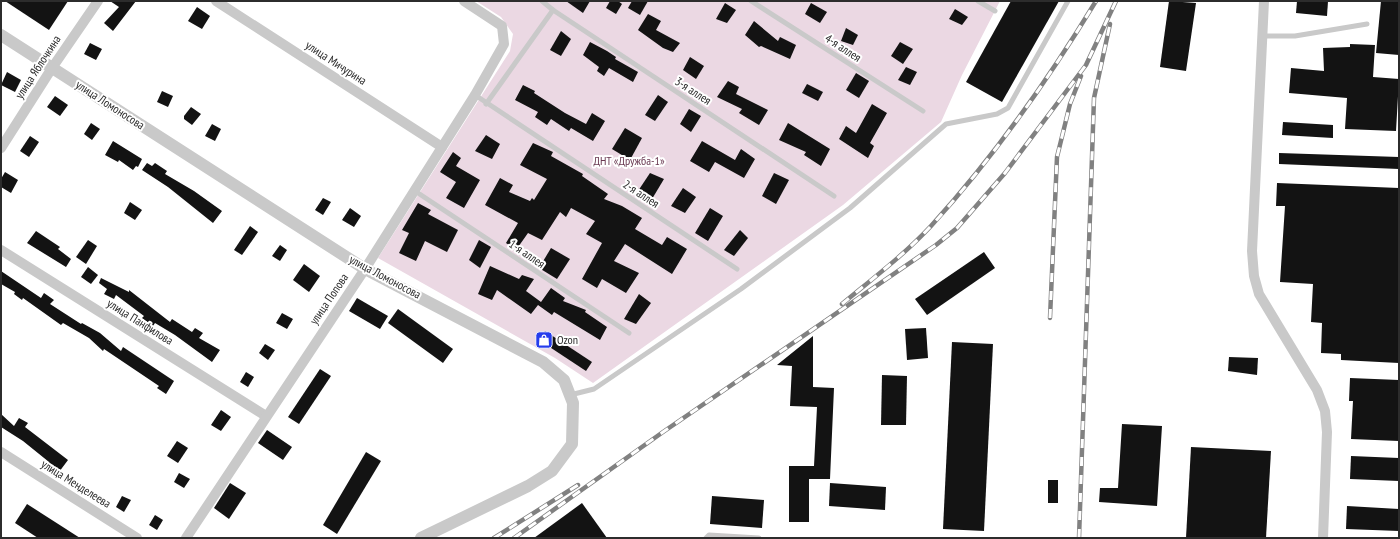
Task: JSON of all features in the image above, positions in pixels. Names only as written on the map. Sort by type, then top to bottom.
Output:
[{"type":"street","name":"улица Яблочкина","points":[[1,148],[52,68],[98,1]]},
{"type":"street","name":"улица Мичурина","points":[[216,1],[442,147]]},
{"type":"street","name":"улица Попова","points":[[186,538],[365,269],[475,95],[504,44],[502,26],[464,1]]},
{"type":"street","points":[[1264,1],[1252,251],[1254,276],[1259,294],[1317,390],[1325,411],[1327,432],[1323,538]]},
{"type":"street","name":"улица Ломоносова","points":[[1,35],[365,269],[543,362],[564,380],[573,403],[572,444],[552,471],[528,486],[421,538]]},
{"type":"street","name":"улица Панфилова","points":[[1,250],[266,416]]},
{"type":"street","name":"улица Менделеева","points":[[1,452],[137,538]]},
{"type":"lane","name":"3-я аллея","points":[[542,1],[553,10],[834,196]]},
{"type":"lane","name":"4-я аллея","points":[[751,1],[923,111]]},
{"type":"lane","points":[[978,1],[995,11]]},
{"type":"lane","points":[[570,395],[594,389],[741,289],[850,208],[946,124],[997,114],[1008,108],[1068,1]]},
{"type":"lane","points":[[486,104],[553,10]]},
{"type":"lane","points":[[1263,36],[1295,36],[1367,24]]},
{"type":"lane","name":"2-я аллея","points":[[475,95],[486,104],[736,269]]},
{"type":"lane","name":"1-я аллея","points":[[415,191],[629,333]]},
{"type":"lane","points":[[706,538],[709,535],[759,538]]},
{"type":"green space","name":"ДНТ «Дружба-1»","points":[[476,1],[1000,1],[962,75],[941,122],[843,205],[593,383],[555,358],[378,258],[510,51],[513,34],[501,17]]},
{"type":"building","points":[[5,1],[68,1],[49,30]]},
{"type":"building","points":[[110,1],[136,1],[113,31],[104,23],[119,7]]},
{"type":"building","points":[[566,1],[590,1],[583,13]]},
{"type":"building","points":[[610,1],[618,1],[622,4],[616,14],[606,8]]},
{"type":"building","points":[[632,1],[648,1],[640,15],[628,8]]},
{"type":"building","points":[[1011,1],[1059,1],[1002,102],[966,82]]},
{"type":"building","points":[[1169,1],[1196,3],[1186,71],[1160,67]]},
{"type":"building","points":[[1297,1],[1328,1],[1327,16],[1296,13]]},
{"type":"building","points":[[1381,1],[1399,1],[1399,55],[1376,53]]},
{"type":"building","points":[[725,3],[736,10],[727,23],[716,19]]},
{"type":"building","points":[[811,3],[827,12],[820,23],[805,14]]},
{"type":"building","points":[[197,7],[210,16],[202,29],[188,21]]},
{"type":"building","points":[[955,9],[968,17],[962,25],[949,19]]},
{"type":"building","points":[[648,14],[661,21],[656,30],[680,43],[673,52],[663,48],[638,30]]},
{"type":"building","points":[[754,21],[778,41],[780,37],[796,45],[790,59],[761,46],[759,47],[745,35]]},
{"type":"building","points":[[846,28],[858,35],[853,45],[841,41]]},
{"type":"building","points":[[561,31],[571,39],[561,56],[550,50]]},
{"type":"building","points":[[590,42],[607,51],[616,57],[615,59],[638,72],[633,82],[609,68],[604,76],[597,71],[599,67],[583,55]]},
{"type":"building","points":[[900,42],[913,49],[903,64],[891,56]]},
{"type":"building","points":[[90,43],[102,49],[96,60],[84,54]]},
{"type":"building","points":[[1350,44],[1375,45],[1373,77],[1399,79],[1396,131],[1345,129],[1347,98],[1289,93],[1291,68],[1324,71],[1323,48],[1350,47]]},
{"type":"building","points":[[690,57],[704,66],[696,79],[683,70]]},
{"type":"building","points":[[906,67],[917,72],[910,85],[898,80]]},
{"type":"building","points":[[7,72],[21,80],[15,92],[1,85]]},
{"type":"building","points":[[856,73],[869,81],[859,98],[846,90]]},
{"type":"building","points":[[728,81],[739,87],[736,94],[768,110],[759,125],[739,113],[742,109],[717,97]]},
{"type":"building","points":[[807,84],[823,92],[818,101],[802,93]]},
{"type":"building","points":[[523,85],[535,91],[534,93],[565,113],[586,124],[592,113],[605,121],[593,141],[571,128],[569,131],[551,119],[547,125],[535,117],[538,112],[515,100]]},
{"type":"building","points":[[162,91],[173,96],[168,107],[157,102]]},
{"type":"building","points":[[658,95],[668,102],[655,121],[645,115]]},
{"type":"building","points":[[55,96],[68,105],[60,116],[47,107]]},
{"type":"building","points":[[872,104],[887,113],[870,143],[874,146],[868,158],[839,139],[846,126],[856,133]]},
{"type":"building","points":[[191,107],[201,114],[192,125],[184,119],[184,116]]},
{"type":"building","points":[[689,109],[701,116],[691,132],[680,124]]},
{"type":"building","points":[[1283,122],[1333,125],[1333,138],[1282,135]]},
{"type":"building","points":[[91,123],[100,129],[92,140],[84,134]]},
{"type":"building","points":[[788,123],[830,149],[821,166],[804,155],[806,152],[779,140]]},
{"type":"building","points":[[212,124],[221,129],[215,141],[205,136]]},
{"type":"building","points":[[625,128],[642,138],[630,160],[612,149]]},
{"type":"building","points":[[486,135],[500,144],[492,159],[475,151]]},
{"type":"building","points":[[30,136],[39,142],[29,157],[20,151]]},
{"type":"building","points":[[113,141],[142,159],[138,167],[136,166],[133,170],[119,160],[118,162],[105,155]]},
{"type":"building","points":[[702,141],[735,160],[741,149],[755,159],[744,178],[715,162],[709,172],[690,161]]},
{"type":"building","points":[[533,143],[553,152],[551,156],[583,174],[582,176],[608,194],[604,199],[622,206],[642,218],[635,229],[662,245],[667,237],[687,249],[672,274],[625,244],[614,261],[639,273],[626,293],[602,279],[597,288],[582,279],[602,243],[586,234],[595,221],[571,208],[566,217],[560,212],[542,240],[528,233],[516,250],[506,243],[518,223],[485,205],[500,178],[513,185],[509,192],[530,201],[532,198],[534,200],[547,179],[520,165]]},
{"type":"building","points":[[453,152],[461,158],[456,166],[480,180],[464,208],[446,198],[456,182],[440,172]]},
{"type":"building","points":[[1279,153],[1399,157],[1399,169],[1279,164]]},
{"type":"building","points":[[147,163],[152,166],[155,163],[167,171],[165,174],[194,191],[222,211],[213,223],[168,187],[142,170]]},
{"type":"building","points":[[5,172],[18,180],[11,193],[1,187],[1,179]]},
{"type":"building","points":[[650,173],[664,179],[652,199],[638,191]]},
{"type":"building","points":[[774,173],[789,180],[776,204],[762,196]]},
{"type":"building","points":[[1277,183],[1399,188],[1399,363],[1341,360],[1341,354],[1321,353],[1322,323],[1311,322],[1313,284],[1280,282],[1285,206],[1276,206]]},
{"type":"building","points":[[683,188],[696,197],[685,213],[671,206]]},
{"type":"building","points":[[323,198],[331,202],[323,215],[315,210]]},
{"type":"building","points":[[130,202],[142,210],[135,220],[124,213]]},
{"type":"building","points":[[418,203],[431,210],[428,214],[458,230],[447,252],[425,241],[416,261],[399,253],[409,233],[402,230]]},
{"type":"building","points":[[350,208],[361,216],[354,227],[342,220]]},
{"type":"building","points":[[710,208],[723,216],[708,241],[695,233]]},
{"type":"building","points":[[250,226],[258,232],[242,255],[234,250]]},
{"type":"building","points":[[740,230],[748,238],[734,256],[724,250]]},
{"type":"building","points":[[36,231],[60,247],[58,249],[71,259],[66,267],[27,243]]},
{"type":"building","points":[[88,240],[97,246],[86,264],[76,257]]},
{"type":"building","points":[[479,240],[491,247],[480,268],[469,260]]},
{"type":"building","points":[[280,245],[287,250],[280,261],[272,256]]},
{"type":"building","points":[[551,248],[570,259],[557,279],[539,268]]},
{"type":"building","points":[[984,252],[995,268],[927,315],[915,299]]},
{"type":"building","points":[[304,264],[320,276],[309,292],[293,280]]},
{"type":"building","points":[[490,266],[519,279],[522,275],[534,279],[526,291],[541,302],[551,288],[565,298],[563,301],[586,310],[585,312],[607,327],[600,340],[554,312],[552,315],[538,305],[531,314],[497,290],[492,300],[478,294]]},
{"type":"building","points":[[88,267],[98,275],[91,284],[81,277]]},
{"type":"building","points":[[1,271],[41,298],[44,293],[54,300],[50,304],[81,324],[82,323],[100,333],[121,351],[123,347],[174,381],[166,394],[157,388],[159,386],[104,349],[103,351],[89,338],[63,323],[61,325],[23,298],[22,300],[14,294],[15,292],[1,284]]},
{"type":"building","points":[[101,278],[129,292],[129,290],[170,322],[172,319],[192,332],[195,328],[203,333],[199,338],[220,350],[212,362],[175,335],[155,323],[153,326],[142,318],[144,316],[116,295],[114,299],[104,294],[107,289],[99,283]]},
{"type":"building","points":[[639,294],[651,303],[636,324],[624,319]]},
{"type":"building","points":[[357,298],[388,316],[380,329],[349,311]]},
{"type":"building","points":[[398,309],[453,349],[443,363],[388,323]]},
{"type":"building","points":[[282,313],[293,319],[287,329],[276,323]]},
{"type":"building","points":[[926,328],[928,358],[907,360],[905,329]]},
{"type":"building","points":[[545,331],[592,362],[586,371],[539,340]]},
{"type":"building","points":[[813,336],[813,387],[834,388],[830,479],[809,479],[809,522],[789,522],[789,466],[814,466],[817,407],[790,406],[792,366],[777,365]]},
{"type":"building","points":[[952,342],[993,344],[984,531],[943,529]]},
{"type":"building","points":[[265,344],[275,350],[268,360],[259,353]]},
{"type":"building","points":[[1229,357],[1258,358],[1257,375],[1228,371]]},
{"type":"building","points":[[320,369],[331,376],[299,424],[288,417]]},
{"type":"building","points":[[246,372],[254,377],[248,387],[240,382]]},
{"type":"building","points":[[882,375],[907,376],[906,425],[881,425]]},
{"type":"building","points":[[1350,378],[1399,380],[1399,441],[1351,439],[1353,401],[1349,401]]},
{"type":"building","points":[[221,410],[231,417],[221,431],[211,425]]},
{"type":"building","points":[[1,414],[14,426],[19,418],[28,423],[25,427],[68,460],[59,472],[48,465],[49,462],[23,441],[1,427]]},
{"type":"building","points":[[1122,424],[1162,426],[1157,506],[1099,502],[1100,488],[1118,488]]},
{"type":"building","points":[[267,430],[292,447],[283,460],[258,443]]},
{"type":"building","points":[[177,441],[188,448],[178,463],[167,456]]},
{"type":"building","points":[[1191,447],[1271,451],[1266,538],[1186,538]]},
{"type":"building","points":[[366,452],[381,461],[337,534],[323,525]]},
{"type":"building","points":[[1351,456],[1399,458],[1399,481],[1350,479]]},
{"type":"building","points":[[179,473],[190,479],[184,488],[174,482]]},
{"type":"building","points":[[1048,480],[1058,480],[1058,503],[1048,503]]},
{"type":"building","points":[[230,483],[246,493],[229,519],[214,508]]},
{"type":"building","points":[[830,483],[886,487],[885,510],[829,506]]},
{"type":"building","points":[[122,496],[131,500],[124,512],[116,507]]},
{"type":"building","points":[[712,496],[764,500],[762,528],[710,524]]},
{"type":"building","points":[[582,503],[607,538],[534,538]]},
{"type":"building","points":[[27,504],[80,538],[38,538],[15,523]]},
{"type":"building","points":[[1347,506],[1399,509],[1399,531],[1346,529]]},
{"type":"building","points":[[155,515],[163,520],[157,530],[149,525]]},
{"type":"railway","points":[[842,304],[910,247],[931,226],[977,173],[1039,89],[1078,31],[1096,1]]},
{"type":"railway","points":[[514,538],[663,432],[936,245],[957,228],[1005,173],[1086,65],[1116,1]]},
{"type":"railway","points":[[1079,538],[1094,98],[1110,24]]},
{"type":"railway","points":[[1050,318],[1057,157],[1070,104],[1081,76]]},
{"type":"railway","points":[[494,538],[578,485]]},
{"type":"place","name":"Ozon","points":[[544,340]]}]
